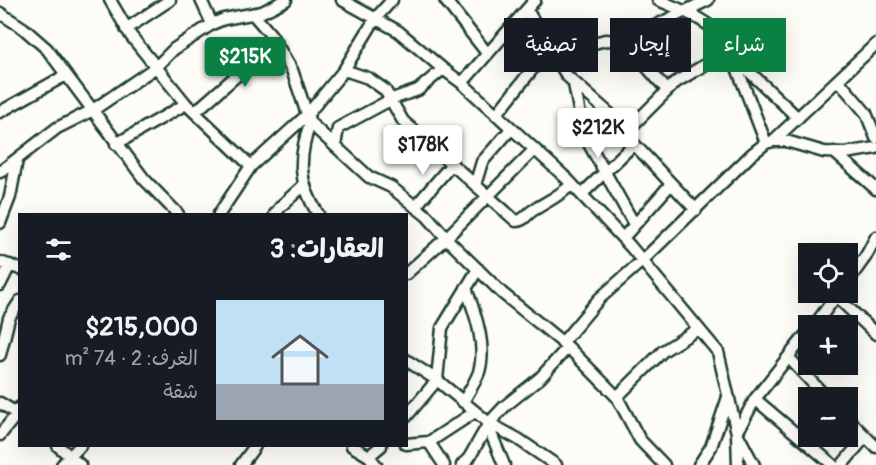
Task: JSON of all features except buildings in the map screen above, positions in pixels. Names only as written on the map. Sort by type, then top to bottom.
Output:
[{"type":"street","points":[[110,0],[126,29],[191,108],[252,166]]},
{"type":"street","points":[[126,29],[170,0]]},
{"type":"street","points":[[201,0],[212,24]]},
{"type":"street","points":[[342,0],[398,31],[462,83],[572,184],[643,260],[718,352],[737,433],[738,465]]},
{"type":"street","points":[[220,213],[252,166],[308,119],[344,70],[375,19],[392,0]]},
{"type":"street","points":[[445,0],[487,53]]},
{"type":"street","points":[[462,83],[535,0]]},
{"type":"street","points":[[658,0],[703,20]]},
{"type":"street","points":[[672,18],[708,0]]},
{"type":"street","points":[[0,172],[57,128],[93,110],[156,67],[174,49],[212,24],[224,19],[262,12],[280,1]]},
{"type":"street","points":[[527,10],[532,18]]},
{"type":"street","points":[[0,13],[23,28],[47,49],[116,144],[144,179],[177,213]]},
{"type":"street","points":[[253,14],[275,42],[292,70],[308,119],[369,177],[391,187],[427,216],[502,293],[565,345],[617,396],[640,440],[664,465]]},
{"type":"street","points":[[116,144],[191,108],[275,42]]},
{"type":"street","points":[[462,465],[505,406],[540,378],[599,299],[696,210],[752,154],[770,142],[876,44]]},
{"type":"street","points":[[625,133],[666,90],[703,66]]},
{"type":"street","points":[[335,146],[338,128],[392,99],[424,86],[443,69]]},
{"type":"street","points":[[344,70],[368,78],[385,90],[403,121],[518,222],[557,197],[572,184]]},
{"type":"street","points":[[496,115],[530,72]]},
{"type":"street","points":[[565,72],[574,84],[611,116],[696,210]]},
{"type":"street","points":[[651,72],[666,90]]},
{"type":"street","points":[[739,72],[770,142]]},
{"type":"street","points":[[751,72],[798,117]]},
{"type":"street","points":[[1,110],[66,75]]},
{"type":"street","points":[[838,80],[866,113],[876,138]]},
{"type":"street","points":[[574,84],[584,135],[634,224]]},
{"type":"street","points":[[308,119],[302,153],[303,186],[317,213]]},
{"type":"street","points":[[475,185],[482,162],[511,129]]},
{"type":"street","points":[[770,142],[786,141],[824,152],[845,153],[876,148]]},
{"type":"street","points":[[582,194],[634,144]]},
{"type":"street","points":[[408,272],[446,238],[534,150]]},
{"type":"street","points":[[834,152],[876,189]]},
{"type":"street","points":[[0,223],[9,197],[17,160]]},
{"type":"street","points":[[415,207],[452,164]]},
{"type":"street","points":[[623,238],[671,184]]},
{"type":"street","points":[[276,213],[303,186]]},
{"type":"street","points":[[858,267],[876,237]]},
{"type":"street","points":[[0,285],[10,265]]},
{"type":"street","points":[[408,415],[437,380],[442,328],[478,269]]},
{"type":"street","points":[[463,402],[479,371],[481,348],[474,309],[466,288]]},
{"type":"street","points":[[846,303],[876,334]]},
{"type":"street","points":[[0,355],[9,318],[18,304]]},
{"type":"street","points":[[617,396],[663,351],[698,329]]},
{"type":"street","points":[[737,433],[755,399],[798,346]]},
{"type":"street","points":[[789,358],[817,387]]},
{"type":"street","points":[[408,361],[437,380],[489,425],[518,439],[556,465]]},
{"type":"street","points":[[699,465],[711,447],[728,396]]},
{"type":"street","points":[[755,399],[833,465]]},
{"type":"street","points":[[0,403],[18,412]]},
{"type":"street","points":[[408,444],[429,442],[475,412]]},
{"type":"street","points":[[0,435],[18,413]]},
{"type":"street","points":[[489,425],[504,465]]},
{"type":"street","points":[[858,430],[876,447]]},
{"type":"street","points":[[737,433],[754,465]]},
{"type":"street","points":[[842,465],[865,437]]},
{"type":"street","points":[[429,442],[444,465]]},
{"type":"street","points":[[59,447],[80,465]]},
{"type":"street","points":[[62,465],[79,447]]},
{"type":"street","points":[[241,465],[254,447]]},
{"type":"street","points":[[354,447],[369,456],[376,465]]},
{"type":"street","points":[[369,456],[380,447]]}]
